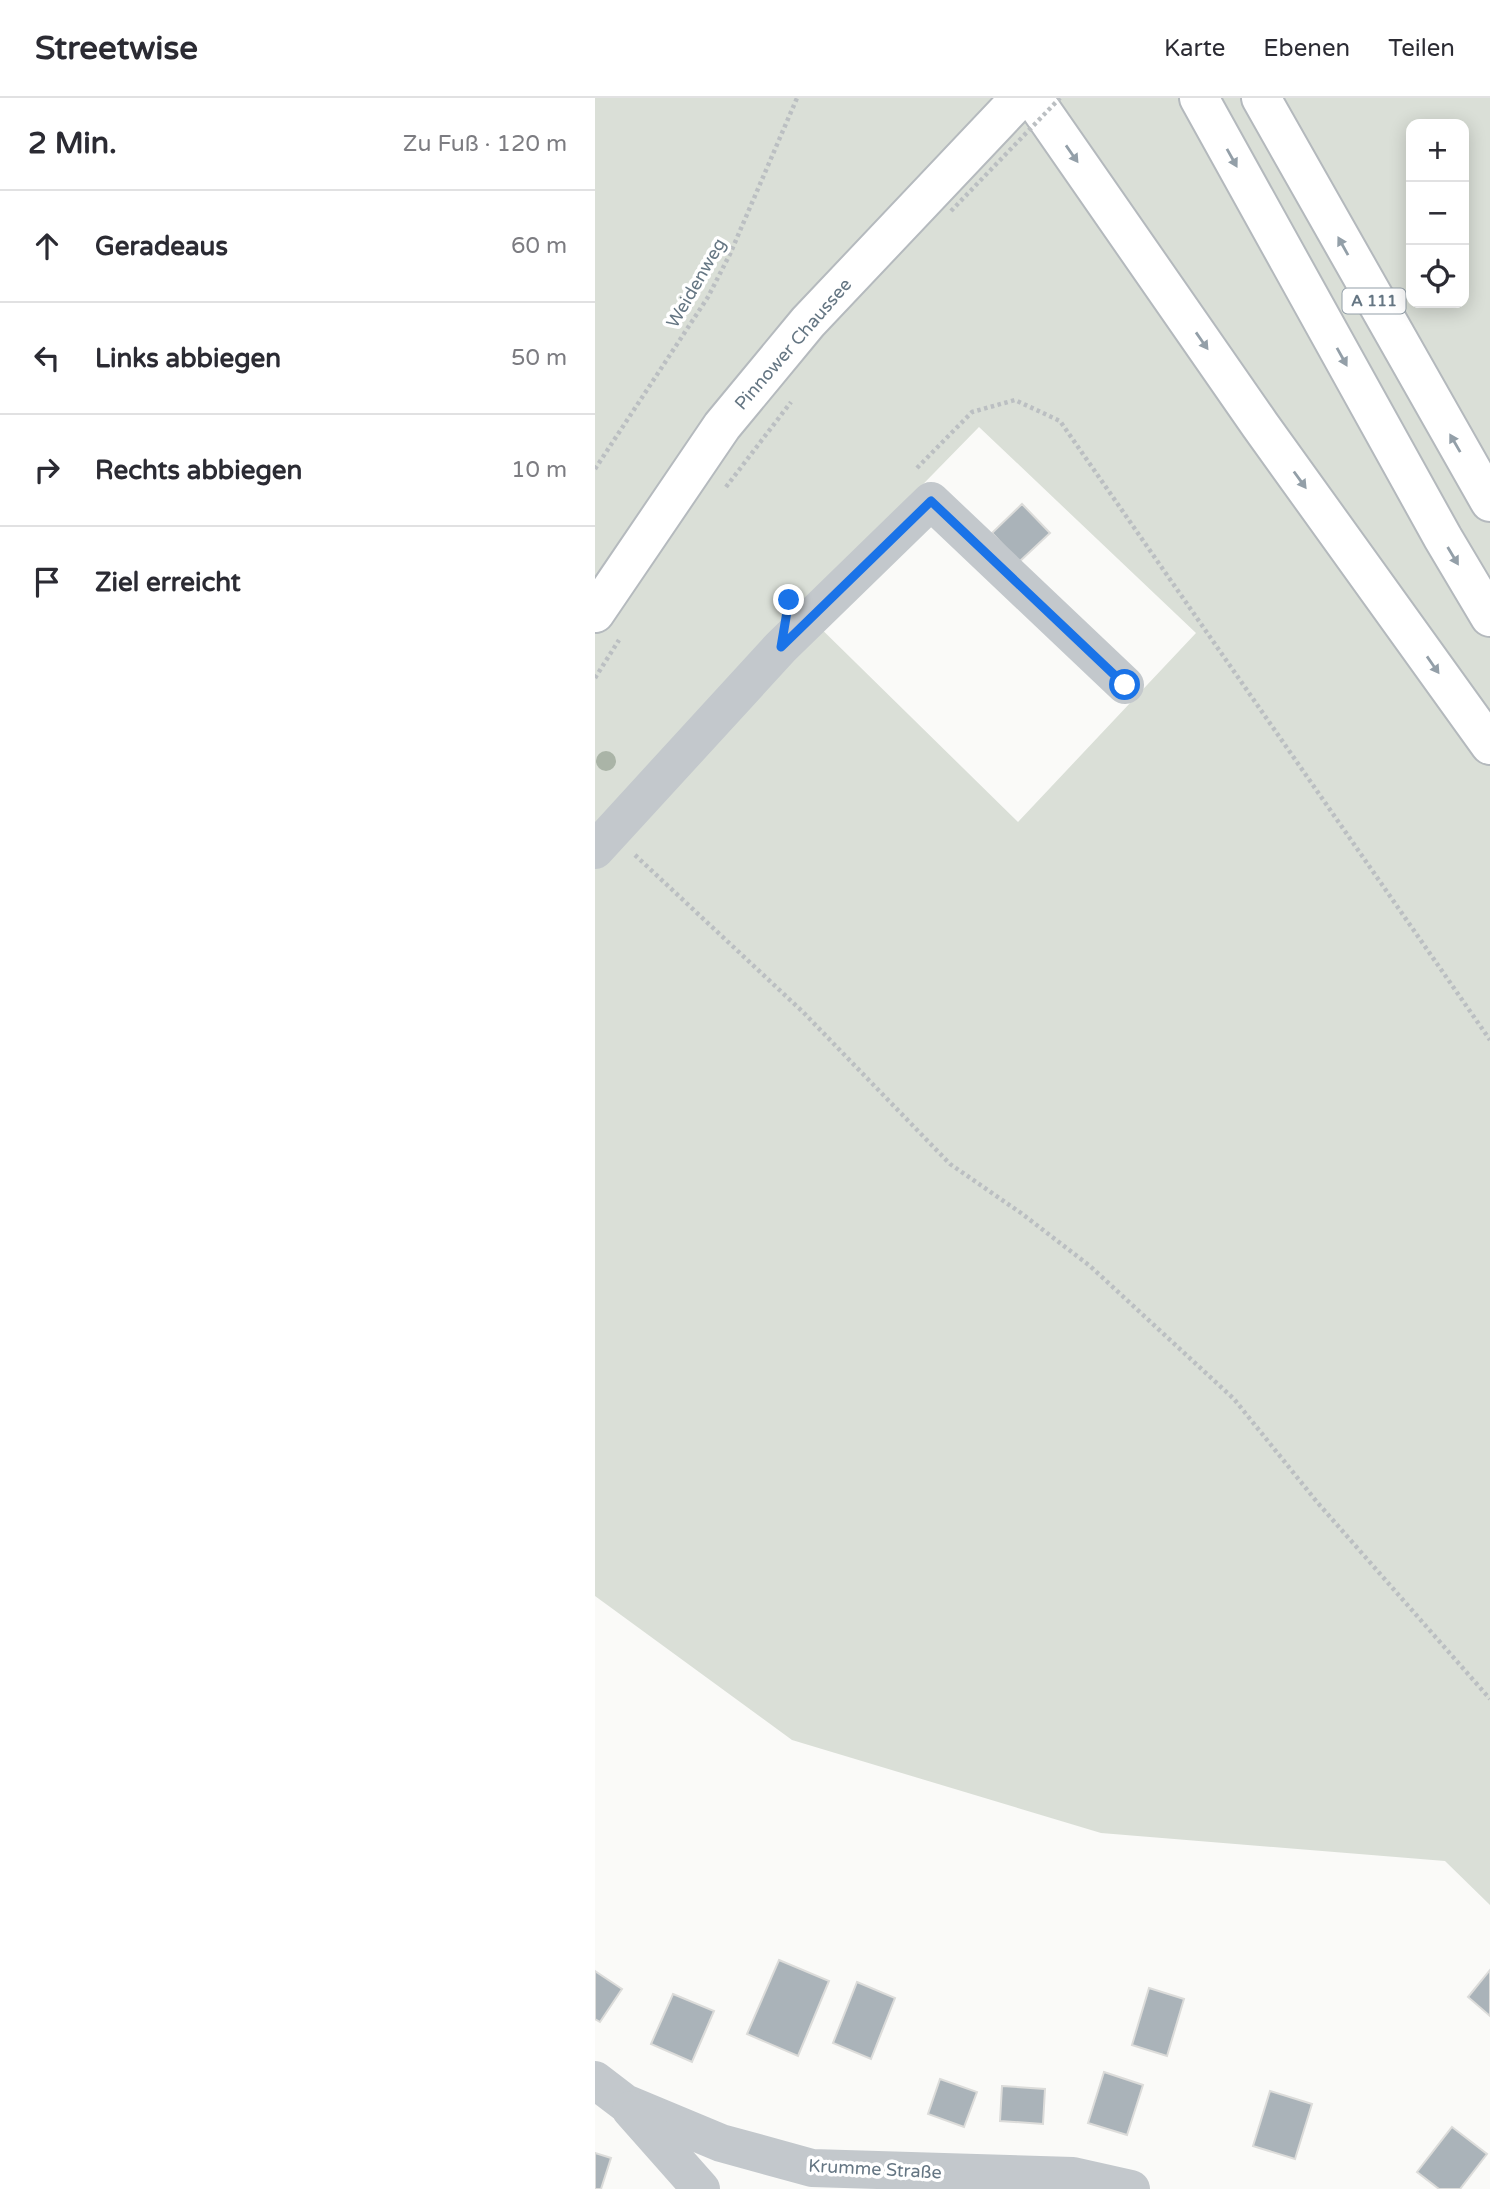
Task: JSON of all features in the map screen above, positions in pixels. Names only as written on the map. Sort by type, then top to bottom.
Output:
[{"type":"main road","name":"Pinnower Chaussee","points":[[609,624],[722,426],[808,322],[925,219],[1020,98]]},
{"type":"main road","points":[[1033,98],[1260,425],[1490,745]]},
{"type":"main road","points":[[1199,98],[1443,538],[1490,617]]},
{"type":"main road","name":"A 111","points":[[1261,98],[1490,502]]},
{"type":"street","points":[[603,842],[781,647],[931,501],[1125,685]]},
{"type":"street","name":"Krumme Straße","points":[[595,2080],[625,2103],[807,2179],[1073,2176],[1131,2189]]},
{"type":"street","points":[[625,2103],[701,2189]]},
{"type":"path","name":"Weidenweg","points":[[595,469],[708,297],[730,254],[797,98]]},
{"type":"path","points":[[925,219],[951,211],[1060,98]]},
{"type":"path","points":[[723,492],[799,391]]},
{"type":"path","points":[[914,472],[972,412],[1016,400],[1060,421],[1490,1040]]},
{"type":"path","points":[[595,678],[609,624]]},
{"type":"path","points":[[603,842],[803,1012],[950,1164],[1021,1213],[1090,1266],[1234,1399],[1317,1502],[1490,1699]]},
{"type":"shaded area","points":[[595,98],[1490,98],[1490,1905],[1445,1861],[1101,1833],[792,1740],[595,1596]],"holes":[[[979,427],[1196,633],[1018,822],[801,609]]]},
{"type":"building","points":[[1022,504],[1050,533],[1019,562],[992,533]]},
{"type":"building","points":[[779,1960],[829,1981],[798,2056],[747,2034]]},
{"type":"building","points":[[1490,1970],[1490,2016],[1468,1997]]},
{"type":"building","points":[[595,1971],[622,1989],[600,2022],[595,2019]]},
{"type":"building","points":[[857,1982],[895,1998],[871,2059],[833,2043]]},
{"type":"building","points":[[1149,1988],[1184,1999],[1167,2056],[1132,2045]]},
{"type":"building","points":[[673,1994],[714,2011],[692,2062],[651,2044]]},
{"type":"building","points":[[1104,2072],[1143,2085],[1127,2135],[1088,2123]]},
{"type":"building","points":[[940,2079],[977,2092],[964,2127],[928,2114]]},
{"type":"building","points":[[1002,2086],[1045,2089],[1043,2124],[1000,2121]]},
{"type":"building","points":[[1270,2091],[1312,2104],[1295,2159],[1253,2146]]},
{"type":"building","points":[[1452,2127],[1487,2154],[1460,2189],[1439,2189],[1417,2172]]},
{"type":"building","points":[[595,2153],[611,2158],[601,2189],[595,2189]]},
{"type":"route","points":[[789,600],[781,647],[931,501],[1125,685]]}]
